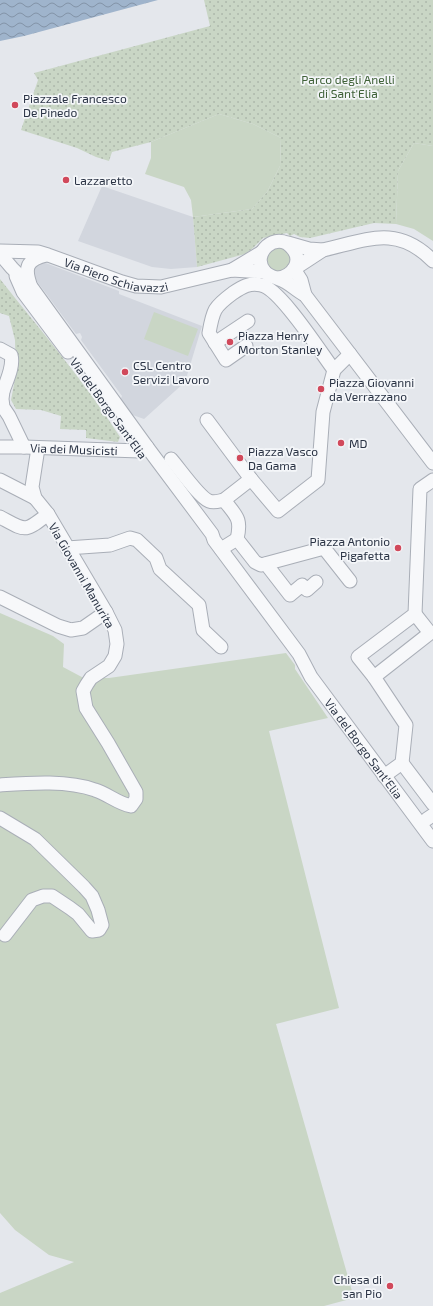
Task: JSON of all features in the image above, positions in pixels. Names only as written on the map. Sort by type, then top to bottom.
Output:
[{"type":"street","points":[[288,243],[309,249],[323,250],[380,238],[395,238],[410,243],[420,249],[433,261]]},
{"type":"street","name":"Via Piero Schiavazzi","points":[[0,252],[38,252],[48,254],[122,282],[136,286],[161,287],[232,270],[262,252],[265,247],[276,241],[288,243],[295,252],[297,258],[294,269],[301,280],[305,295],[433,463]]},
{"type":"street","points":[[262,252],[260,262],[271,275],[287,276],[294,269],[323,250]]},
{"type":"street","name":"Via del Borgo Sant'Elia","points":[[0,252],[12,268],[32,288],[144,449]]},
{"type":"street","name":"Via del Borgo Sant'Elia","points":[[32,288],[27,270],[29,263],[37,257],[48,254]]},
{"type":"street","name":"Via del Borgo Sant'Elia","points":[[12,268],[23,292],[97,389],[212,534],[217,545],[299,654],[316,672],[431,821]]},
{"type":"street","name":"Via Piero Schiavazzi","points":[[232,270],[271,275],[285,281],[298,292],[305,295]]},
{"type":"street","points":[[207,420],[251,479],[278,511],[318,480],[324,412],[331,366],[300,322],[272,290],[263,285],[246,285],[220,302],[212,318],[209,333],[226,360],[246,346]]},
{"type":"street","points":[[215,343],[248,321]]},
{"type":"street","points":[[0,349],[11,354],[12,360],[8,377],[1,391],[3,407],[24,447]]},
{"type":"street","points":[[331,366],[350,354]]},
{"type":"street","name":"Via dei Musicisti","points":[[0,447],[144,449]]},
{"type":"street","points":[[35,498],[32,487],[38,448]]},
{"type":"street","points":[[171,459],[200,495],[207,501],[214,502],[224,500],[251,479]]},
{"type":"street","points":[[0,480],[35,498]]},
{"type":"street","points":[[374,677],[430,633],[415,614],[420,489],[433,480]]},
{"type":"street","name":"Via Giovanni Manurita","points":[[0,785],[48,783],[76,786],[93,789],[104,793],[123,804],[131,806],[136,799],[136,792],[86,708],[84,698],[84,691],[91,678],[110,666],[115,656],[117,644],[114,630],[106,612],[48,514],[35,498]]},
{"type":"street","points":[[224,500],[238,520],[240,527],[237,539]]},
{"type":"street","points":[[0,517],[21,528],[31,528],[48,514]]},
{"type":"street","points":[[67,548],[110,545],[130,538],[138,540],[156,558],[160,569],[198,605],[203,630],[221,647]]},
{"type":"street","points":[[217,545],[237,539]]},
{"type":"street","points":[[237,539],[255,562],[261,565],[324,548],[350,581]]},
{"type":"street","points":[[266,564],[290,595],[302,585],[307,590],[316,582]]},
{"type":"street","points":[[0,597],[58,626],[71,630],[83,628],[106,612]]},
{"type":"street","points":[[415,614],[358,657],[374,677],[406,725],[393,770],[433,804]]},
{"type":"street","name":"Via del Borgo Sant'Elia","points":[[393,770],[433,841]]},
{"type":"street","points":[[0,818],[35,839],[84,887],[92,896],[102,924],[100,929],[96,931],[90,930],[78,914],[52,896],[43,896],[32,900],[5,936]]},
{"type":"shaded area","points":[[102,186],[193,217],[197,267],[171,269],[152,267],[78,241]]},
{"type":"shaded area","points":[[43,262],[119,291],[119,294],[202,326],[185,382],[144,419],[127,413],[119,403],[122,396],[81,340],[82,337],[80,333],[76,334],[33,276],[33,267]]},
{"type":"green space","name":"Parco degli Anelli di Sant'Elia","points":[[204,0],[433,0],[433,146],[414,143],[398,171],[396,224],[374,223],[310,238],[300,237],[294,234],[290,236],[287,233],[263,238],[245,254],[197,267],[193,217],[252,209],[267,192],[280,166],[281,138],[253,124],[219,114],[151,142],[112,152],[109,161],[77,148],[21,130],[38,80],[34,73],[210,26]]},
{"type":"green space","points":[[219,114],[253,124],[281,138],[280,166],[267,192],[252,209],[193,217],[191,200],[184,187],[145,174],[151,158],[151,142]]},
{"type":"green space","points":[[414,143],[433,146],[433,241],[414,229],[396,224],[398,171]]},
{"type":"green space","points":[[279,246],[290,253],[291,265],[281,272],[273,271],[267,265],[266,257],[268,253]]},
{"type":"green space","points":[[0,279],[92,396],[120,437],[118,442],[86,438],[86,430],[60,429],[61,416],[41,410],[16,409],[11,400],[16,374],[15,340],[9,316],[0,313]]},
{"type":"green space","points":[[154,312],[198,329],[188,356],[144,339]]},
{"type":"green space","points":[[0,613],[53,636],[64,644],[63,667],[93,683],[99,678],[109,678],[286,653],[328,718],[269,731],[339,1008],[276,1024],[354,1298],[324,1306],[0,1306],[0,1293],[74,1262],[49,1255],[15,1230],[0,1213]]},
{"type":"water","points":[[0,0],[158,0],[0,41]]},
{"type":"place","name":"Piazzale Francesco De Pinedo","points":[[15,105]]},
{"type":"place","name":"Lazzaretto","points":[[66,180]]},
{"type":"place","name":"Piazza Henry Morton Stanley","points":[[230,342]]},
{"type":"place","name":"CSL Centro Servizi Lavoro","points":[[125,372]]},
{"type":"place","name":"Piazza Giovanni da Verrazzano","points":[[321,389]]},
{"type":"place","name":"MD","points":[[341,443]]},
{"type":"place","name":"Piazza Vasco Da Gama","points":[[240,458]]},
{"type":"place","name":"Piazza Antonio Pigafetta","points":[[398,548]]},
{"type":"place","name":"Chiesa di san Pio","points":[[390,1286]]}]
